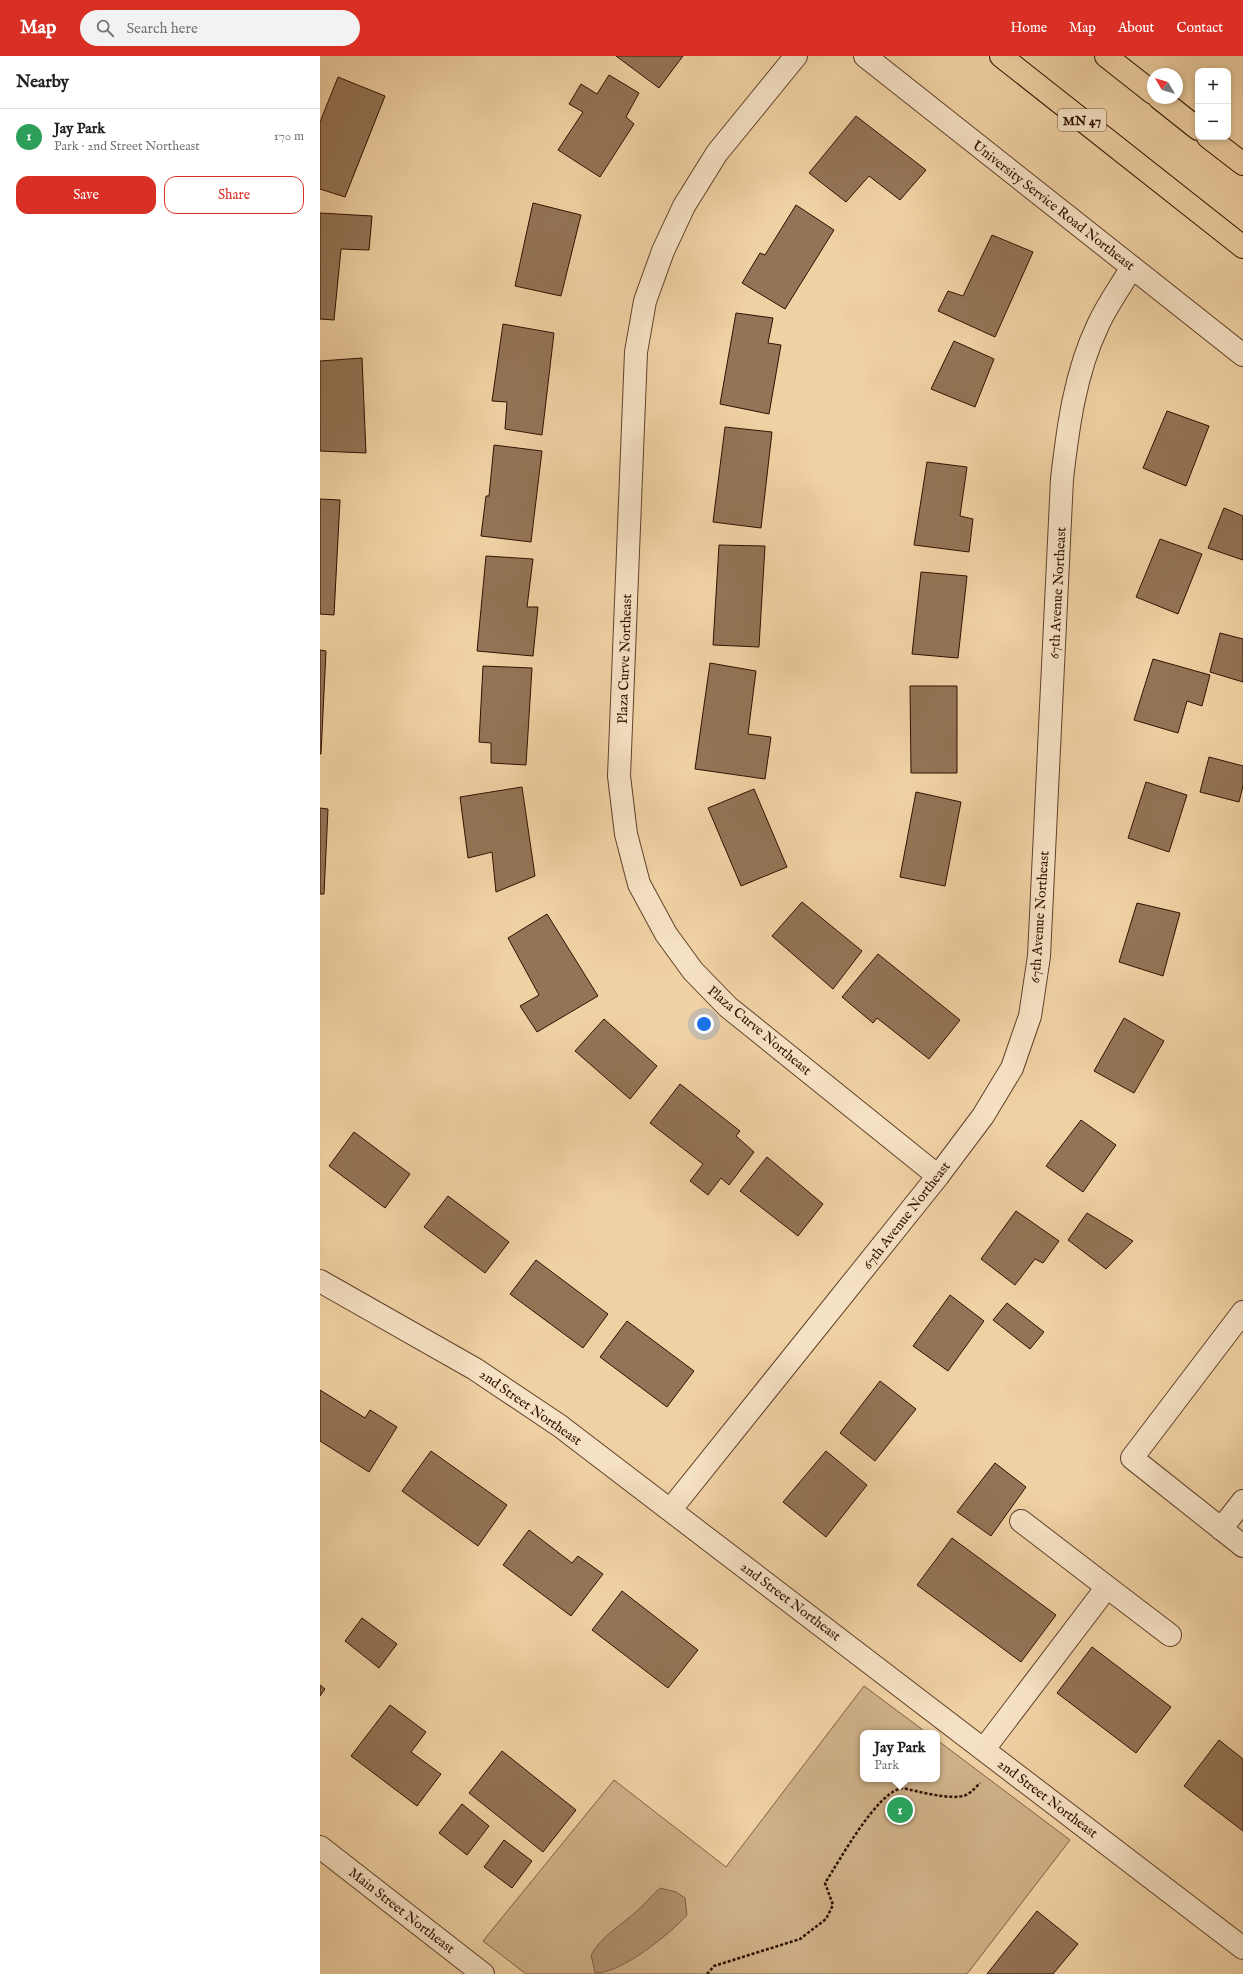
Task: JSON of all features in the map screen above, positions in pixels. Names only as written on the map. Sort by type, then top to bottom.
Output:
[{"type":"main road","name":"MN 47","points":[[1001,56],[1243,247]]},
{"type":"main road","points":[[1106,56],[1147,88]]},
{"type":"main road","points":[[1167,104],[1195,127]]},
{"type":"main road","points":[[1212,140],[1243,164]]},
{"type":"street","name":"Plaza Curve Northeast","points":[[796,56],[717,153],[684,206],[663,251],[645,301],[636,352],[619,776],[626,834],[639,884],[666,934],[692,971],[728,1006],[938,1176]]},
{"type":"street","name":"University Service Road Northeast","points":[[865,56],[1243,355]]},
{"type":"street","name":"67th Avenue Northeast","points":[[671,1509],[938,1176],[983,1116],[1012,1068],[1030,1016],[1039,956],[1062,479],[1068,422],[1080,374],[1098,325],[1132,267]]},
{"type":"street","name":"2nd Street Northeast","points":[[320,1281],[475,1369],[560,1426],[671,1509],[1243,1948]]},
{"type":"street","points":[[1243,1312],[1132,1458],[1243,1546]]},
{"type":"street","points":[[1221,1529],[1243,1501]]},
{"type":"street","points":[[1021,1521],[1170,1635]]},
{"type":"street","points":[[991,1755],[1107,1587]]},
{"type":"street","name":"Main Street Northeast","points":[[322,1853],[483,1974]]},
{"type":"path","points":[[707,1974],[714,1966],[800,1939],[826,1919],[833,1905],[825,1883],[874,1808],[894,1790],[902,1788],[955,1797],[966,1795],[976,1789],[991,1755]]},
{"type":"shaded area","points":[[864,1686],[923,1730],[860,1730],[860,1782],[940,1782],[940,1742],[1070,1840],[967,1974],[526,1974],[483,1941],[614,1780],[726,1867]]},
{"type":"shaded area","points":[[660,1888],[676,1892],[685,1898],[687,1915],[658,1942],[631,1960],[606,1972],[595,1973],[591,1955],[595,1948],[606,1936],[638,1910]]},
{"type":"building","points":[[616,56],[683,56],[659,88]]},
{"type":"building","points":[[609,75],[639,93],[626,117],[634,124],[600,177],[558,150],[583,112],[569,104],[581,84],[597,94]]},
{"type":"building","points":[[338,77],[385,96],[345,197],[320,189],[320,122]]},
{"type":"building","points":[[856,116],[926,170],[900,200],[869,176],[846,202],[809,173]]},
{"type":"building","points":[[533,203],[581,215],[561,296],[515,286]]},
{"type":"building","points":[[796,205],[834,230],[785,309],[742,283],[760,253],[765,255]]},
{"type":"building","points":[[320,213],[372,216],[369,250],[341,249],[334,320],[320,319]]},
{"type":"building","points":[[992,235],[1033,252],[995,337],[938,311],[948,291],[963,296]]},
{"type":"building","points":[[736,313],[773,318],[768,343],[781,345],[769,414],[720,404]]},
{"type":"building","points":[[503,324],[554,333],[542,435],[505,429],[507,402],[492,401]]},
{"type":"building","points":[[954,341],[994,359],[975,407],[931,389]]},
{"type":"building","points":[[362,358],[366,453],[320,451],[320,361]]},
{"type":"building","points":[[1167,411],[1209,426],[1186,486],[1143,468]]},
{"type":"building","points":[[725,427],[772,432],[761,528],[713,522]]},
{"type":"building","points":[[494,445],[542,451],[531,542],[481,536],[486,496],[489,496]]},
{"type":"building","points":[[927,462],[967,467],[960,516],[973,519],[969,552],[914,545]]},
{"type":"building","points":[[320,499],[340,500],[334,615],[320,614]]},
{"type":"building","points":[[1224,508],[1243,516],[1243,560],[1208,548]]},
{"type":"building","points":[[1160,539],[1202,554],[1178,614],[1136,597]]},
{"type":"building","points":[[719,545],[765,546],[759,647],[713,645]]},
{"type":"building","points":[[486,556],[533,559],[527,607],[538,607],[533,656],[477,651]]},
{"type":"building","points":[[921,572],[967,576],[958,658],[912,654]]},
{"type":"building","points":[[1220,633],[1243,639],[1243,682],[1210,672]]},
{"type":"building","points":[[320,650],[326,651],[321,754],[320,754]]},
{"type":"building","points":[[1153,659],[1210,675],[1202,706],[1187,701],[1178,733],[1134,720]]},
{"type":"building","points":[[710,663],[756,671],[748,734],[771,737],[765,779],[695,769]]},
{"type":"building","points":[[483,666],[532,668],[526,765],[491,763],[491,743],[479,742]]},
{"type":"building","points":[[910,686],[957,686],[957,773],[911,773]]},
{"type":"building","points":[[1209,757],[1243,766],[1243,786],[1239,802],[1200,792]]},
{"type":"building","points":[[1146,782],[1187,795],[1169,852],[1128,838]]},
{"type":"building","points":[[522,787],[535,876],[496,892],[492,852],[468,858],[460,797]]},
{"type":"building","points":[[754,789],[787,867],[741,886],[708,808]]},
{"type":"building","points":[[916,792],[961,802],[945,886],[900,877]]},
{"type":"building","points":[[320,808],[328,809],[324,894],[320,894]]},
{"type":"building","points":[[802,902],[862,951],[833,989],[772,936]]},
{"type":"building","points":[[1137,903],[1180,913],[1163,976],[1119,962]]},
{"type":"building","points":[[547,914],[598,996],[537,1032],[520,1006],[539,995],[508,938]]},
{"type":"building","points":[[878,954],[960,1020],[929,1059],[877,1018],[873,1023],[842,997]]},
{"type":"building","points":[[1124,1018],[1164,1041],[1134,1093],[1094,1071]]},
{"type":"building","points":[[604,1019],[657,1066],[630,1099],[575,1051]]},
{"type":"building","points":[[680,1084],[740,1131],[736,1136],[754,1152],[729,1185],[721,1178],[708,1195],[690,1181],[703,1164],[650,1123]]},
{"type":"building","points":[[1081,1120],[1116,1145],[1083,1192],[1046,1166]]},
{"type":"building","points":[[354,1132],[410,1174],[385,1208],[329,1166]]},
{"type":"building","points":[[767,1157],[823,1204],[798,1236],[740,1191]]},
{"type":"building","points":[[448,1196],[509,1242],[485,1273],[424,1227]]},
{"type":"building","points":[[1016,1211],[1059,1241],[1043,1263],[1035,1259],[1015,1285],[981,1259]]},
{"type":"building","points":[[1087,1213],[1133,1241],[1106,1269],[1068,1240]]},
{"type":"building","points":[[536,1260],[608,1314],[583,1348],[510,1294]]},
{"type":"building","points":[[950,1295],[984,1321],[948,1371],[913,1346]]},
{"type":"building","points":[[1007,1303],[1044,1332],[1030,1349],[993,1320]]},
{"type":"building","points":[[627,1321],[694,1371],[667,1407],[600,1357]]},
{"type":"building","points":[[880,1381],[916,1409],[875,1461],[840,1433]]},
{"type":"building","points":[[320,1390],[365,1418],[370,1410],[397,1427],[369,1472],[320,1441]]},
{"type":"building","points":[[431,1451],[507,1505],[478,1546],[402,1491]]},
{"type":"building","points":[[826,1451],[867,1485],[826,1537],[783,1502]]},
{"type":"building","points":[[995,1463],[1026,1487],[991,1536],[957,1512]]},
{"type":"building","points":[[529,1530],[572,1563],[578,1556],[603,1574],[571,1616],[503,1565]]},
{"type":"building","points":[[952,1538],[1056,1615],[1021,1662],[917,1585]]},
{"type":"building","points":[[622,1591],[698,1650],[668,1688],[592,1630]]},
{"type":"building","points":[[362,1618],[397,1644],[379,1668],[345,1641]]},
{"type":"building","points":[[1092,1647],[1171,1707],[1136,1753],[1057,1693]]},
{"type":"building","points":[[320,1685],[325,1689],[320,1696]]},
{"type":"building","points":[[390,1705],[426,1732],[411,1752],[441,1774],[417,1806],[351,1756]]},
{"type":"building","points":[[1219,1740],[1243,1759],[1243,1831],[1184,1786]]},
{"type":"building","points":[[502,1751],[576,1810],[543,1852],[469,1793]]},
{"type":"building","points":[[462,1804],[489,1826],[467,1855],[439,1833]]},
{"type":"building","points":[[504,1840],[532,1861],[512,1888],[484,1867]]},
{"type":"building","points":[[1037,1911],[1078,1944],[1053,1974],[987,1974]]},
{"type":"place","name":"Jay Park","points":[[900,1810]]}]
